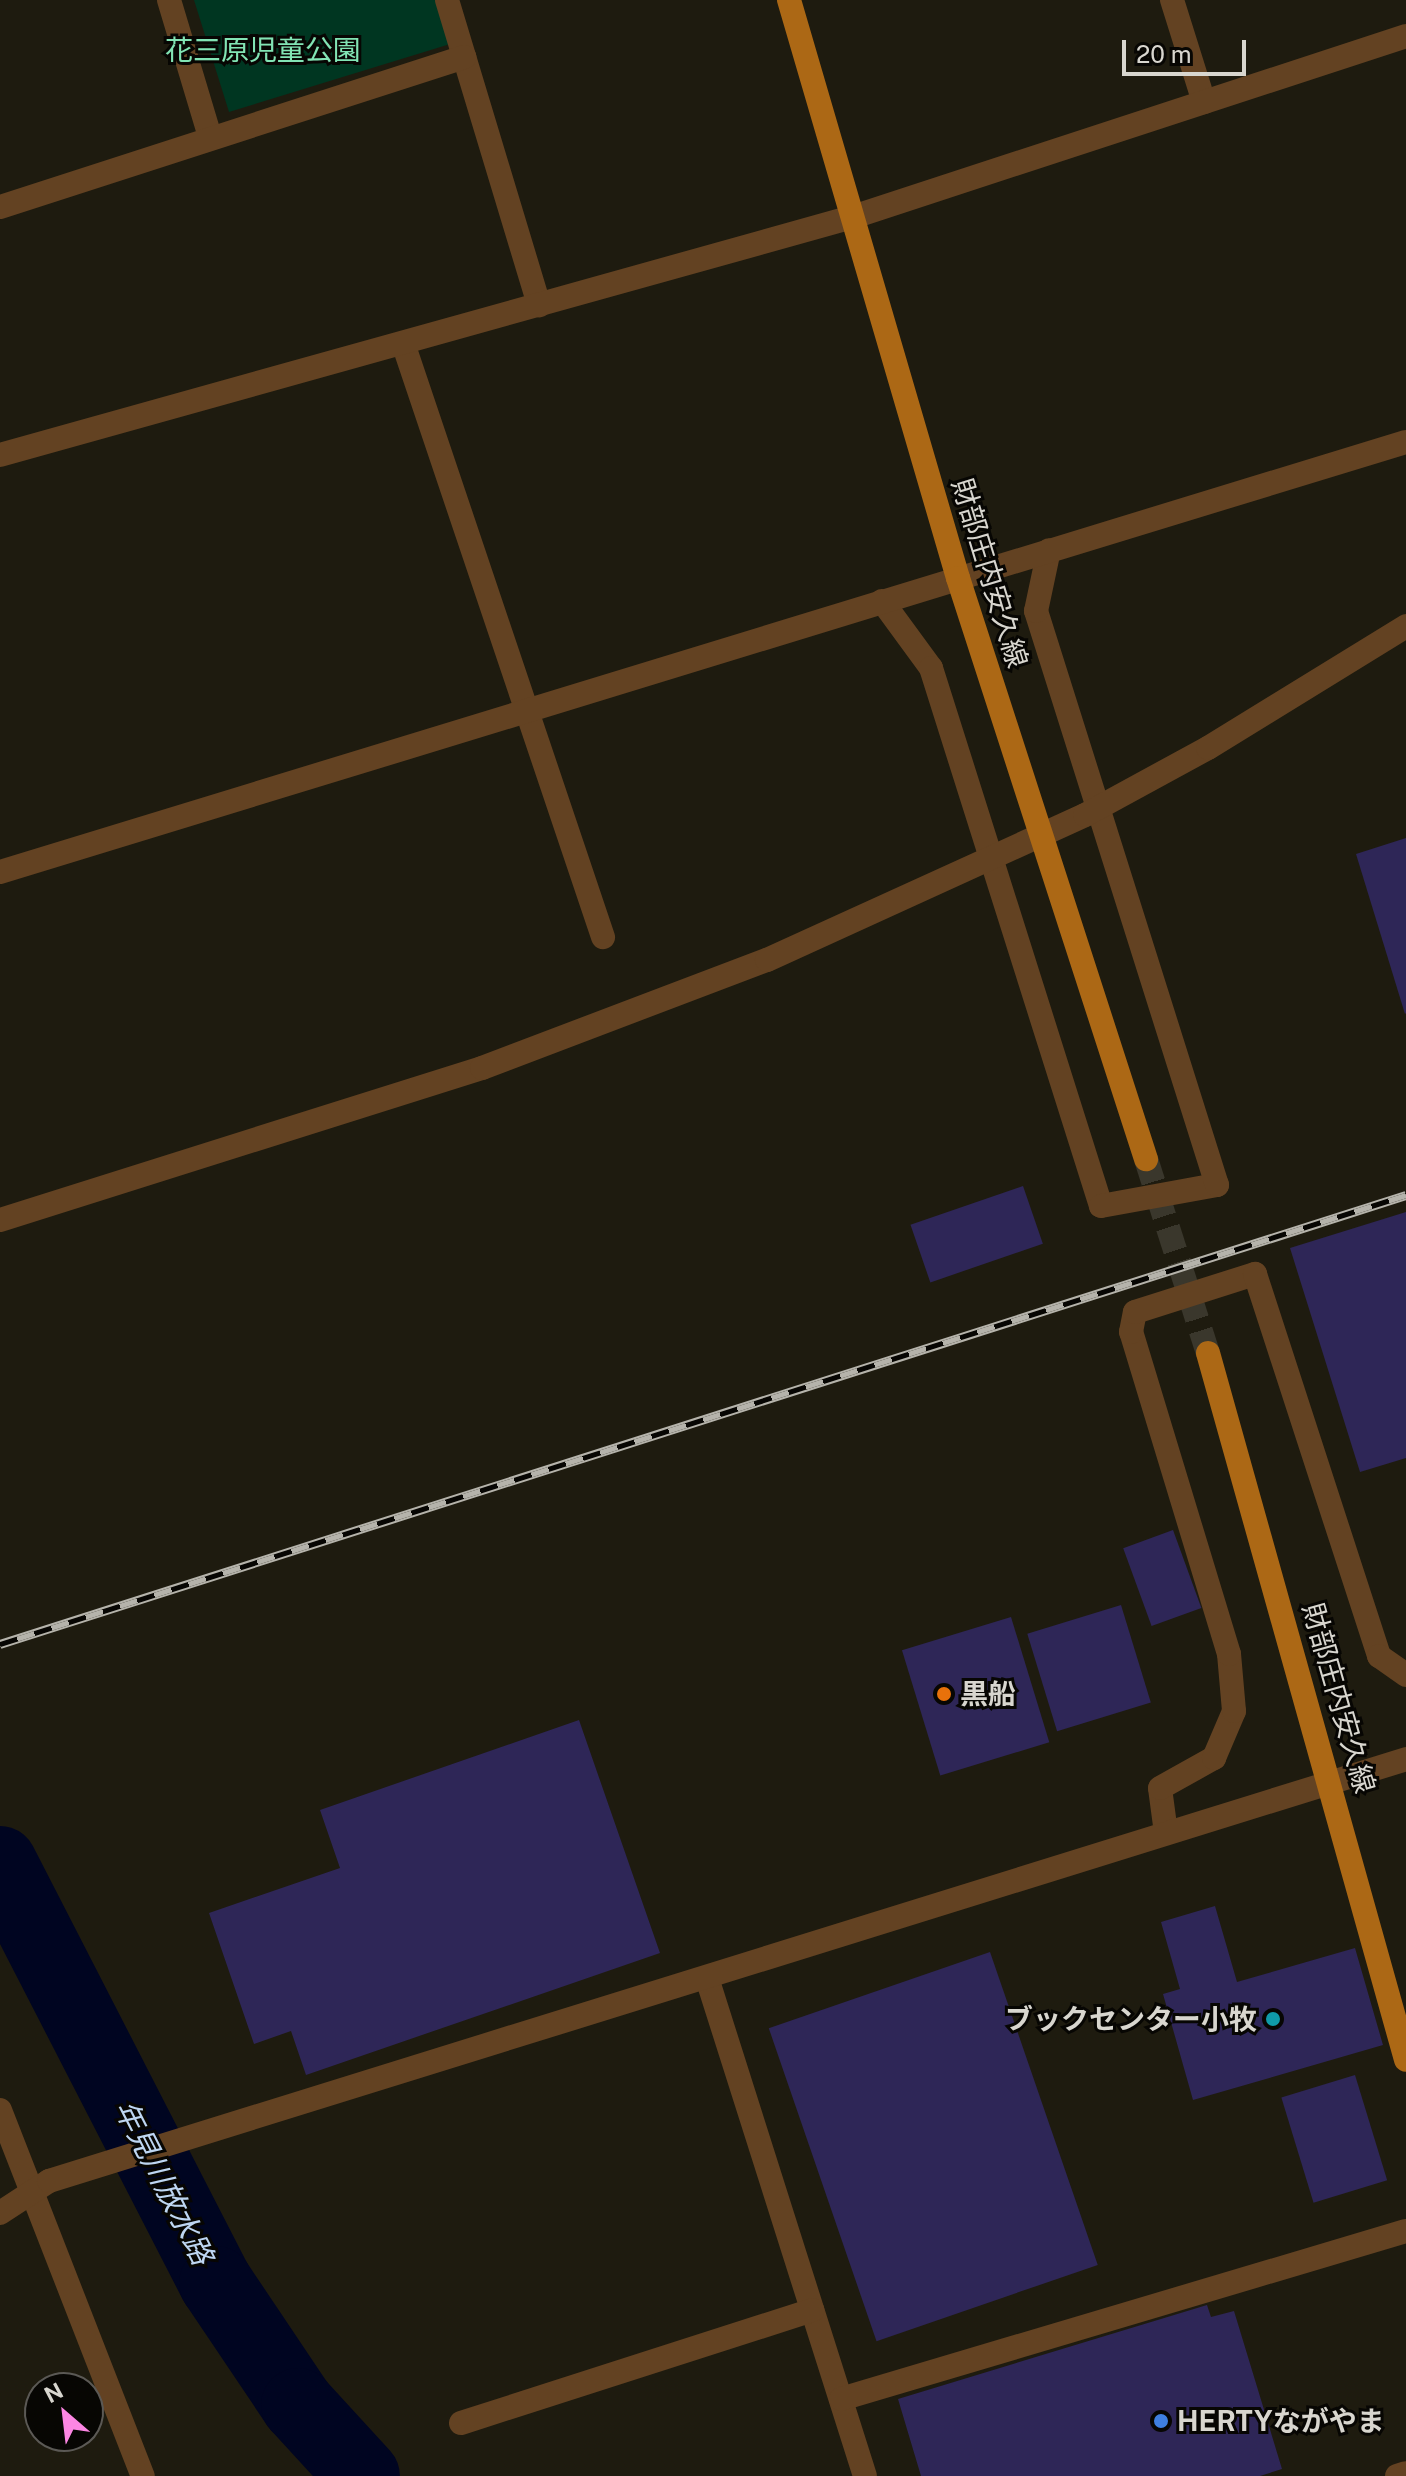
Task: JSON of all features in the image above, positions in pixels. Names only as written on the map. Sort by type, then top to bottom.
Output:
[{"type":"main road","name":"財部庄内安久線","points":[[789,0],[856,216],[958,578],[1146,1159]]},
{"type":"main road","name":"財部庄内安久線","points":[[1208,1353],[1332,1781],[1406,2060]]},
{"type":"street","points":[[169,0],[210,137]]},
{"type":"street","points":[[447,0],[539,305]]},
{"type":"street","points":[[1172,0],[1204,102]]},
{"type":"street","points":[[1,451],[403,343],[856,216],[1406,36]]},
{"type":"street","points":[[0,207],[464,57]]},
{"type":"street","points":[[403,343],[603,937]]},
{"type":"street","points":[[0,872],[524,709],[1406,442]]},
{"type":"street","points":[[882,601],[931,668],[1101,1206],[1217,1185],[1036,611],[1049,550]]},
{"type":"street","points":[[0,1220],[482,1068],[767,960],[960,877],[1208,748],[1406,626]]},
{"type":"street","points":[[1166,1833],[1160,1788],[1214,1758],[1234,1711],[1229,1654],[1131,1332],[1135,1312],[1255,1274],[1379,1656],[1406,1675]]},
{"type":"street","points":[[0,2213],[40,2187],[1406,1759]]},
{"type":"street","points":[[707,1978],[865,2476]]},
{"type":"street","points":[[0,2110],[40,2187],[143,2476]]},
{"type":"street","points":[[841,2399],[1406,2231]]},
{"type":"street","points":[[461,2423],[812,2310]]},
{"type":"street","points":[[1397,2476],[1406,2473]]},
{"type":"green space","name":"花三原児童公園","points":[[194,0],[447,0],[460,41],[229,112]]},
{"type":"building","points":[[1406,838],[1406,1013],[1405,1014],[1356,854]]},
{"type":"building","points":[[1023,1186],[1043,1244],[930,1282],[910,1225]]},
{"type":"building","points":[[1406,1212],[1406,1458],[1360,1472],[1290,1248]]},
{"type":"building","points":[[1173,1530],[1201,1608],[1152,1626],[1123,1548]]},
{"type":"building","points":[[1121,1605],[1151,1703],[1057,1731],[1027,1634]]},
{"type":"building","points":[[1011,1617],[1049,1742],[940,1776],[902,1650]]},
{"type":"building","points":[[579,1720],[660,1953],[306,2075],[291,2031],[254,2044],[209,1913],[340,1868],[320,1810]]},
{"type":"building","name":"ブックセンター小牧","points":[[1215,1906],[1237,1982],[1355,1948],[1383,2045],[1193,2100],[1163,1994],[1180,1989],[1161,1922]]},
{"type":"building","points":[[990,1952],[1098,2265],[877,2341],[769,2028]]},
{"type":"building","points":[[1355,2075],[1387,2180],[1314,2203],[1281,2098]]},
{"type":"building","points":[[1207,2305],[1211,2317],[1234,2311],[1282,2469],[1260,2476],[921,2476],[898,2399]]},
{"type":"waterway","name":"年見川放水路","points":[[0,1863],[216,2283],[298,2405],[363,2476]]},
{"type":"tunnel","points":[[1146,1159],[1208,1353]]},
{"type":"railway","points":[[0,1644],[1406,1195]]},
{"type":"place","name":"黒船","points":[[944,1694]]},
{"type":"place","name":"ブックセンター小牧","points":[[1273,2019]]},
{"type":"place","name":"HERTYながやま","points":[[1161,2421]]}]
